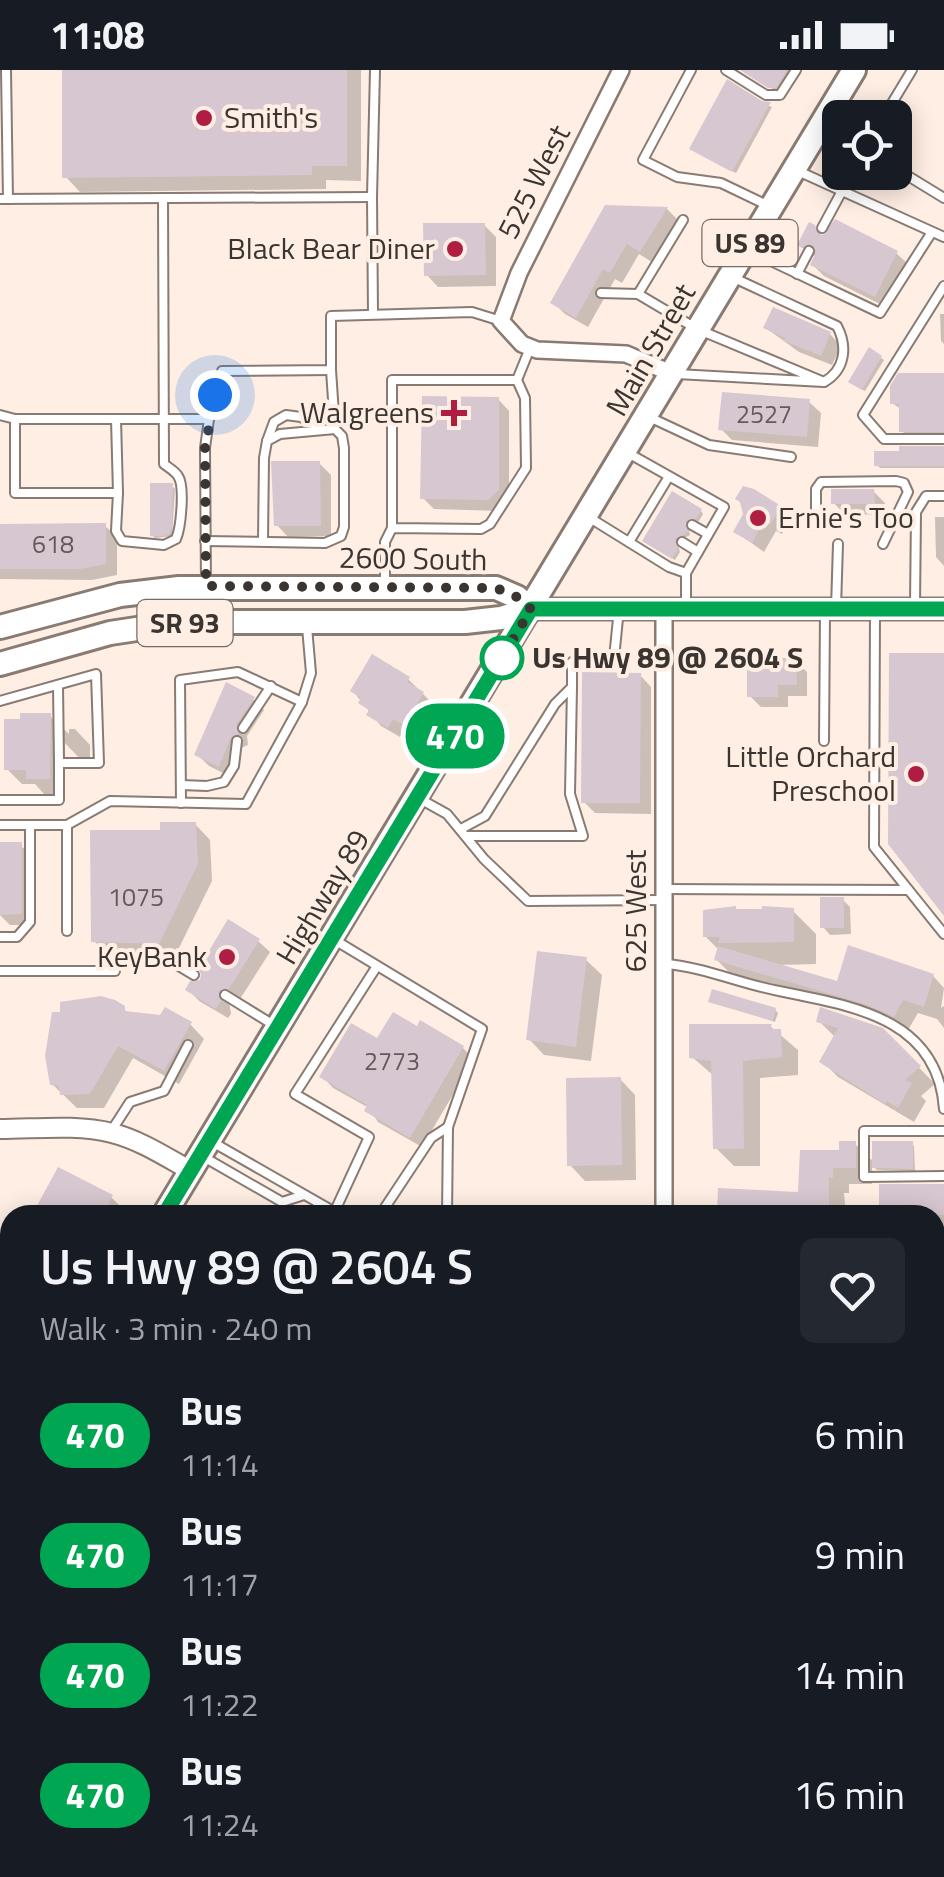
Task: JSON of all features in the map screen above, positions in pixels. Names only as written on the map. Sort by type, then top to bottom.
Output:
[{"type":"main road","name":"Main Street","points":[[842,100],[854,70]]},
{"type":"main road","name":"Main Street","points":[[531,609],[794,169],[822,139]]},
{"type":"main road","name":"2600 South","points":[[0,628],[120,596],[206,586],[496,588],[517,597],[531,609],[944,609]]},
{"type":"main road","name":"SR 93","points":[[0,664],[163,624],[471,622],[531,609]]},
{"type":"main road","name":"Highway 89","points":[[170,1205],[531,609]]},
{"type":"street","name":"525 West","points":[[500,321],[519,272],[621,70]]},
{"type":"street","points":[[500,321],[530,348],[626,354],[673,374]]},
{"type":"street","name":"625 West","points":[[664,608],[664,1205]]},
{"type":"street","points":[[0,1129],[75,1128],[200,1156]]},
{"type":"lane","points":[[6,70],[4,199],[372,197]]},
{"type":"lane","points":[[373,313],[375,70]]},
{"type":"lane","points":[[691,70],[643,160],[676,177],[721,184],[771,208]]},
{"type":"lane","points":[[726,70],[766,95],[780,95],[796,70]]},
{"type":"lane","points":[[894,100],[912,70]]},
{"type":"lane","points":[[794,169],[822,181]]},
{"type":"lane","points":[[912,178],[944,198]]},
{"type":"lane","points":[[822,228],[842,190],[944,238]]},
{"type":"lane","points":[[116,418],[116,531],[122,541],[133,545],[171,542],[180,527],[180,484],[178,476],[164,464],[162,198]]},
{"type":"lane","points":[[638,294],[683,220]]},
{"type":"lane","points":[[746,249],[880,314],[932,232]]},
{"type":"lane","points":[[797,274],[809,252]]},
{"type":"lane","points":[[673,374],[824,382],[837,372],[844,347],[838,326],[729,276]]},
{"type":"lane","points":[[944,286],[864,415],[884,439],[944,439]]},
{"type":"lane","points":[[601,293],[638,294],[697,329],[824,382]]},
{"type":"lane","points":[[335,429],[331,316],[472,312],[500,321]]},
{"type":"lane","points":[[392,528],[481,528],[490,524],[526,468],[525,398],[517,380],[530,348]]},
{"type":"lane","points":[[206,586],[205,448],[222,371],[331,370]]},
{"type":"lane","points":[[384,588],[384,542],[392,528],[392,380],[517,380]]},
{"type":"lane","points":[[263,540],[264,458],[274,422],[286,415],[302,417],[323,428]]},
{"type":"lane","points":[[0,416],[209,419]]},
{"type":"lane","points":[[648,416],[709,445],[791,457]]},
{"type":"lane","points":[[15,418],[15,493],[118,493]]},
{"type":"lane","points":[[205,541],[326,543],[341,536],[342,436],[335,429],[323,428],[280,434],[267,441]]},
{"type":"lane","points":[[626,452],[724,508],[686,572],[686,608]]},
{"type":"lane","points":[[629,542],[658,504],[668,478]]},
{"type":"lane","points":[[816,525],[816,489],[820,482],[896,481],[904,484],[908,492],[883,544]]},
{"type":"lane","points":[[915,609],[916,512],[926,496],[944,496]]},
{"type":"lane","points":[[587,516],[669,568],[686,572]]},
{"type":"lane","points":[[643,519],[652,524]]},
{"type":"lane","points":[[692,525],[708,534]]},
{"type":"lane","points":[[682,542],[698,552]]},
{"type":"lane","points":[[824,741],[830,608],[838,544]]},
{"type":"lane","points":[[463,833],[584,836],[570,794],[572,662],[614,658],[619,608]]},
{"type":"lane","points":[[876,609],[874,847],[944,934]]},
{"type":"lane","points":[[0,826],[67,825],[110,800],[246,804],[302,702],[311,674],[306,622]]},
{"type":"lane","points":[[181,802],[180,680],[238,672],[302,702]]},
{"type":"lane","points":[[0,701],[96,674],[99,763],[59,763]]},
{"type":"lane","points":[[0,800],[60,800],[58,684]]},
{"type":"lane","points":[[243,728],[271,686]]},
{"type":"lane","points":[[463,833],[486,816],[555,704],[572,687]]},
{"type":"lane","points":[[181,785],[224,782],[234,766],[237,741]]},
{"type":"lane","points":[[418,797],[447,814],[484,859],[528,900],[908,890]]},
{"type":"lane","points":[[0,937],[17,937],[30,922],[30,825]]},
{"type":"lane","points":[[67,825],[67,931]]},
{"type":"lane","points":[[332,939],[482,1030],[448,1127],[447,1205]]},
{"type":"lane","points":[[164,958],[194,975]]},
{"type":"lane","points":[[664,964],[812,995],[883,1018],[909,1036],[935,1067],[942,1084],[944,1110]]},
{"type":"lane","points":[[340,1205],[369,1137],[296,1094],[378,966]]},
{"type":"lane","points":[[0,971],[115,971]]},
{"type":"lane","points":[[225,995],[278,1028]]},
{"type":"lane","points":[[110,1133],[130,1102],[164,1091],[188,1045]]},
{"type":"lane","points":[[387,1205],[431,1138],[448,1127]]},
{"type":"lane","points":[[944,1131],[864,1131],[864,1177],[944,1176]]},
{"type":"lane","points":[[200,1156],[321,1205]]},
{"type":"lane","points":[[200,1156],[282,1202],[304,1195]]},
{"type":"building","name":"Smith's","points":[[62,70],[347,70],[347,166],[312,166],[312,175],[62,178]]},
{"type":"building","points":[[740,70],[787,70],[776,88],[768,88]]},
{"type":"building","points":[[727,79],[762,101],[771,102],[732,172],[689,149]]},
{"type":"building","points":[[605,205],[668,207],[640,252],[627,244],[610,273],[603,269],[576,318],[550,303]]},
{"type":"building","points":[[835,219],[898,251],[875,297],[810,265],[816,252],[813,245],[797,245],[809,222],[823,235]]},
{"type":"building","name":"Black Bear Diner","points":[[423,223],[485,223],[486,275],[424,276]]},
{"type":"building","points":[[773,307],[831,332],[821,356],[763,328]]},
{"type":"building","points":[[869,347],[882,356],[862,390],[848,382]]},
{"type":"building","points":[[898,373],[944,373],[944,432],[899,432],[899,404],[890,404],[890,386]]},
{"type":"building","points":[[722,392],[810,399],[807,437],[718,430]]},
{"type":"building","name":"Walgreens","points":[[422,396],[499,397],[499,490],[488,500],[420,499]]},
{"type":"building","points":[[899,446],[944,446],[944,466],[874,466],[874,451],[899,451]]},
{"type":"building","points":[[271,461],[320,461],[321,526],[274,526]]},
{"type":"building","points":[[150,483],[173,483],[172,525],[170,534],[165,536],[150,536]]},
{"type":"building","name":"Ernie's Too","points":[[743,486],[781,506],[770,525],[764,521],[752,543],[733,532],[743,514],[735,499]]},
{"type":"building","points":[[831,489],[874,489],[875,504],[831,504]]},
{"type":"building","points":[[672,491],[702,509],[696,519],[686,521],[688,532],[675,539],[678,548],[672,559],[642,541]]},
{"type":"building","points":[[106,523],[106,564],[80,569],[0,569],[0,524]]},
{"type":"building","points":[[889,653],[944,653],[944,916],[888,844]]},
{"type":"building","points":[[372,654],[410,677],[407,682],[424,692],[405,726],[393,719],[388,728],[366,715],[369,710],[358,703],[361,698],[350,691]]},
{"type":"building","points":[[757,658],[796,658],[797,685],[778,685],[778,697],[747,697],[747,664],[757,664]]},
{"type":"building","points":[[582,672],[641,673],[640,803],[581,803]]},
{"type":"building","points":[[226,682],[255,697],[237,724],[238,734],[231,737],[219,767],[194,755]]},
{"type":"building","points":[[20,713],[51,713],[50,779],[26,779],[26,770],[4,770],[4,719],[20,719]]},
{"type":"building","points":[[160,822],[196,822],[198,864],[159,944],[91,942],[90,830],[160,830]]},
{"type":"building","points":[[0,842],[22,842],[22,914],[0,915]]},
{"type":"building","points":[[820,897],[844,897],[844,928],[820,928]]},
{"type":"building","points":[[736,906],[794,908],[794,942],[718,943],[720,937],[703,937],[703,910]]},
{"type":"building","name":"KeyBank","points":[[228,919],[260,939],[229,989],[219,990],[221,1001],[216,1009],[185,990],[190,981],[200,980],[198,969]]},
{"type":"building","points":[[848,945],[934,974],[924,1007],[903,1000],[894,1017],[864,1004],[714,960],[718,946],[837,981]]},
{"type":"building","points":[[537,951],[587,957],[576,1047],[526,1040]]},
{"type":"building","points":[[712,989],[776,1008],[773,1021],[708,1002]]},
{"type":"building","points":[[101,996],[125,1006],[125,1011],[160,1015],[165,1007],[192,1022],[164,1071],[118,1046],[90,1094],[60,1095],[59,1086],[50,1085],[45,1056],[52,1012],[60,1012],[60,1002]]},
{"type":"building","points":[[820,1007],[883,1028],[921,1066],[905,1080],[912,1083],[898,1108],[887,1101],[885,1104],[819,1062],[838,1028],[816,1022]]},
{"type":"building","points":[[393,1012],[417,1026],[420,1020],[464,1046],[410,1138],[364,1111],[367,1105],[319,1077],[351,1023],[377,1038]]},
{"type":"building","points":[[689,1024],[772,1024],[770,1029],[781,1029],[782,1057],[743,1061],[744,1149],[713,1149],[711,1061],[689,1058]]},
{"type":"building","points":[[621,1077],[622,1165],[567,1166],[566,1078]]},
{"type":"building","points":[[839,1141],[856,1141],[856,1168],[833,1168],[829,1205],[717,1205],[718,1188],[798,1192],[800,1150],[839,1150]]},
{"type":"building","points":[[872,1141],[913,1141],[913,1169],[872,1168]]},
{"type":"building","points":[[58,1167],[113,1195],[108,1205],[37,1205]]},
{"type":"building","points":[[879,1184],[944,1184],[944,1205],[879,1205]]},
{"type":"bus line","name":"470","points":[[170,1205],[531,609],[944,609]]},
{"type":"place","name":"Smith's","points":[[204,118]]},
{"type":"place","name":"Black Bear Diner","points":[[455,249]]},
{"type":"place","name":"Walgreens","points":[[454,413]]},
{"type":"place","name":"Ernie's Too","points":[[758,518]]},
{"type":"place","name":"Us Hwy 89 @ 2604 S","points":[[502,658]]},
{"type":"place","name":"Little Orchard Preschool","points":[[916,774]]},
{"type":"place","name":"KeyBank","points":[[227,957]]},
{"type":"route","points":[[215,395],[205,448],[206,586],[496,588],[509,592],[531,609],[502,658]]}]
